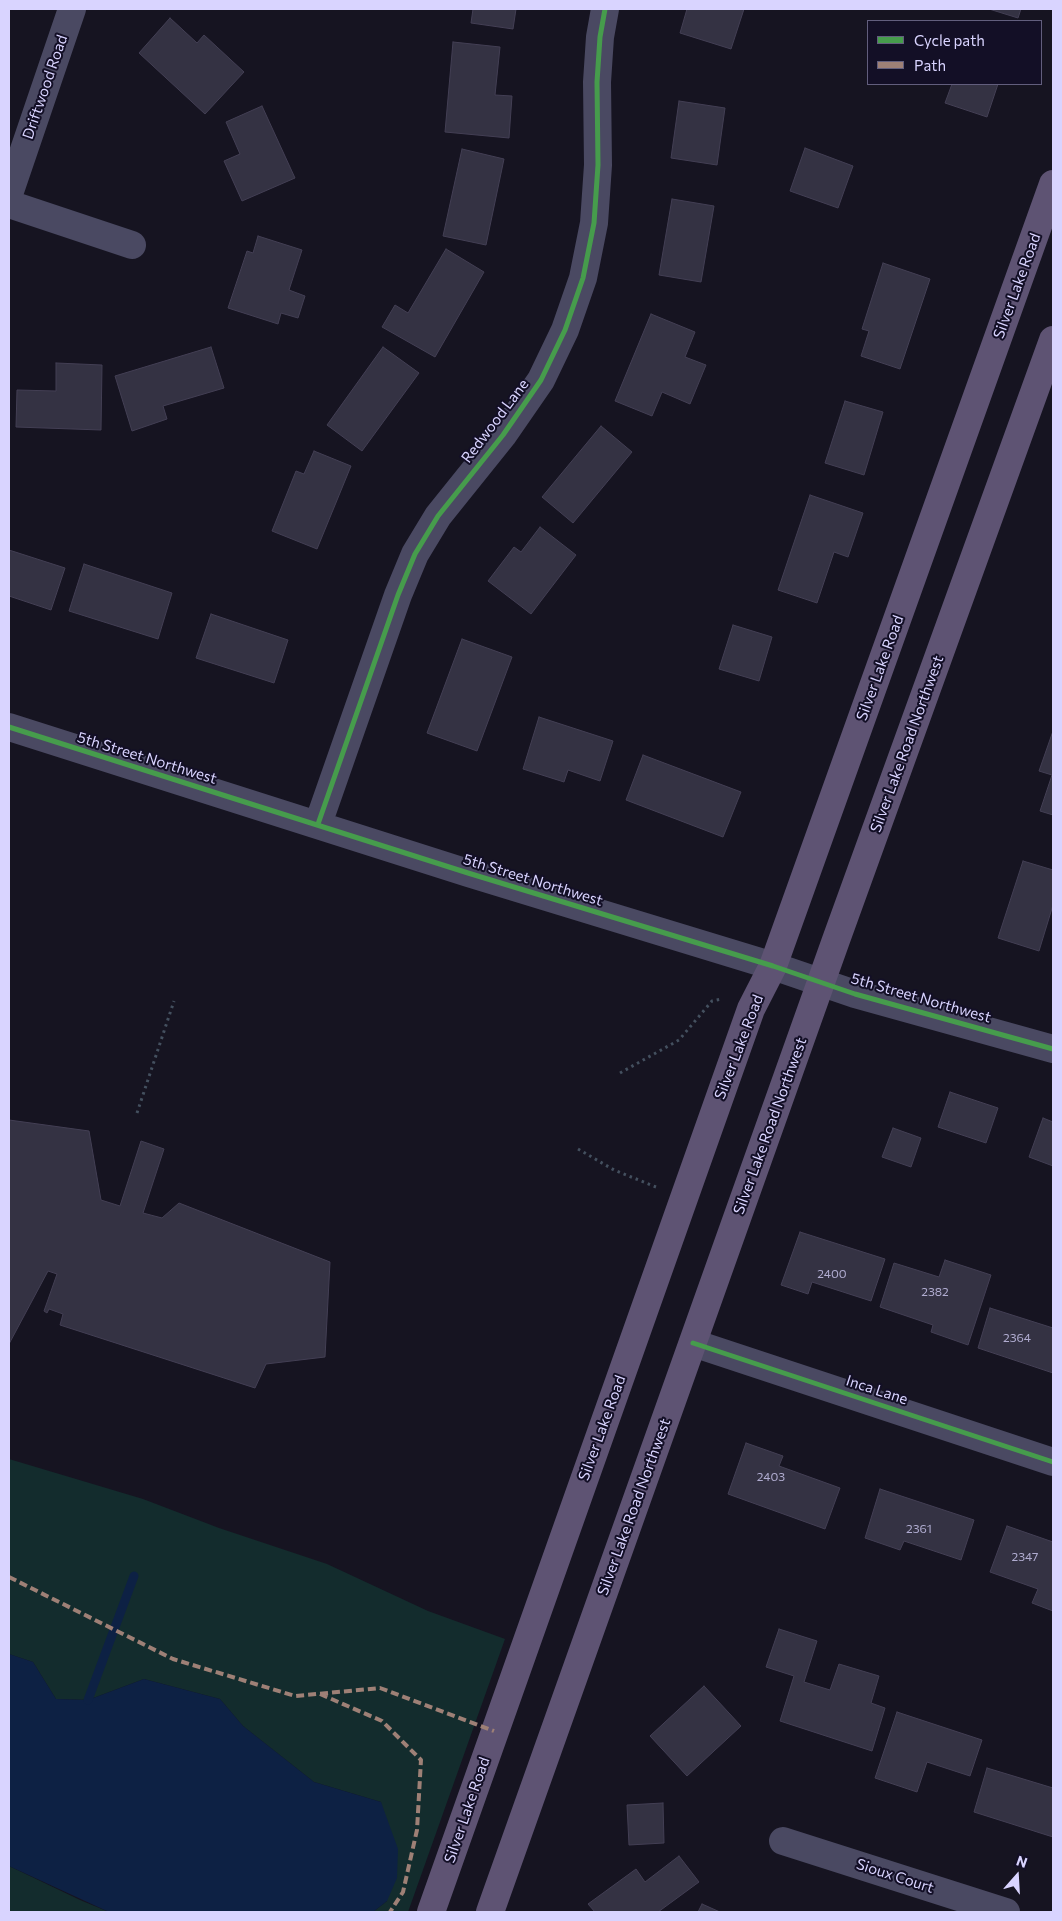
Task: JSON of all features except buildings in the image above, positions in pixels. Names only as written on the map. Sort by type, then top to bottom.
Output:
[{"type":"main road","name":"Silver Lake Road","points":[[431,1912],[751,1009],[773,966],[1053,184]]},
{"type":"main road","name":"Silver Lake Road Northwest","points":[[490,1912],[1053,340]]},
{"type":"street","name":"Driftwood Road","points":[[9,194],[72,9]]},
{"type":"street","name":"Redwood Lane","points":[[318,824],[398,595],[415,554],[438,516],[503,435],[541,380],[566,330],[583,278],[594,223],[598,164],[600,37],[606,9]]},
{"type":"street","points":[[9,204],[132,245]]},
{"type":"street","name":"5th Street Northwest","points":[[9,727],[468,873],[773,966],[855,994],[1053,1049]]},
{"type":"street","name":"Inca Lane","points":[[693,1343],[1053,1462]]},
{"type":"street","name":"Sioux Court","points":[[783,1841],[1006,1912]]},
{"type":"path","points":[[620,1073],[679,1040],[712,1001],[721,999]]},
{"type":"path","points":[[137,1113],[174,1001]]},
{"type":"path","points":[[578,1149],[614,1170],[684,1198]]},
{"type":"green space","points":[[9,1459],[143,1499],[219,1528],[327,1564],[428,1611],[505,1639],[408,1912],[373,1912],[387,1901],[381,1802],[314,1782],[243,1726],[220,1699],[144,1679],[88,1700],[56,1699],[33,1662],[9,1654]]},
{"type":"green space","points":[[9,1866],[80,1900],[109,1912],[9,1912]]},
{"type":"water","points":[[9,1654],[33,1662],[56,1699],[88,1700],[144,1679],[220,1699],[243,1726],[314,1782],[381,1802],[398,1849],[397,1878],[387,1901],[373,1912],[109,1912],[9,1866]]},
{"type":"waterway","points":[[88,1700],[134,1576]]},
{"type":"marked path","points":[[9,1577],[173,1659],[295,1696],[380,1688],[494,1731]]},
{"type":"marked path","points":[[320,1694],[382,1721],[421,1760],[417,1830],[403,1892],[390,1912]]},
{"type":"cycle path","points":[[318,824],[398,595],[415,554],[438,516],[503,435],[541,380],[565,330],[583,278],[594,223],[598,165],[597,82],[600,37],[605,9]]},
{"type":"cycle path","points":[[9,727],[468,873],[773,966],[855,994],[1053,1049]]},
{"type":"cycle path","points":[[693,1343],[1053,1462]]}]
